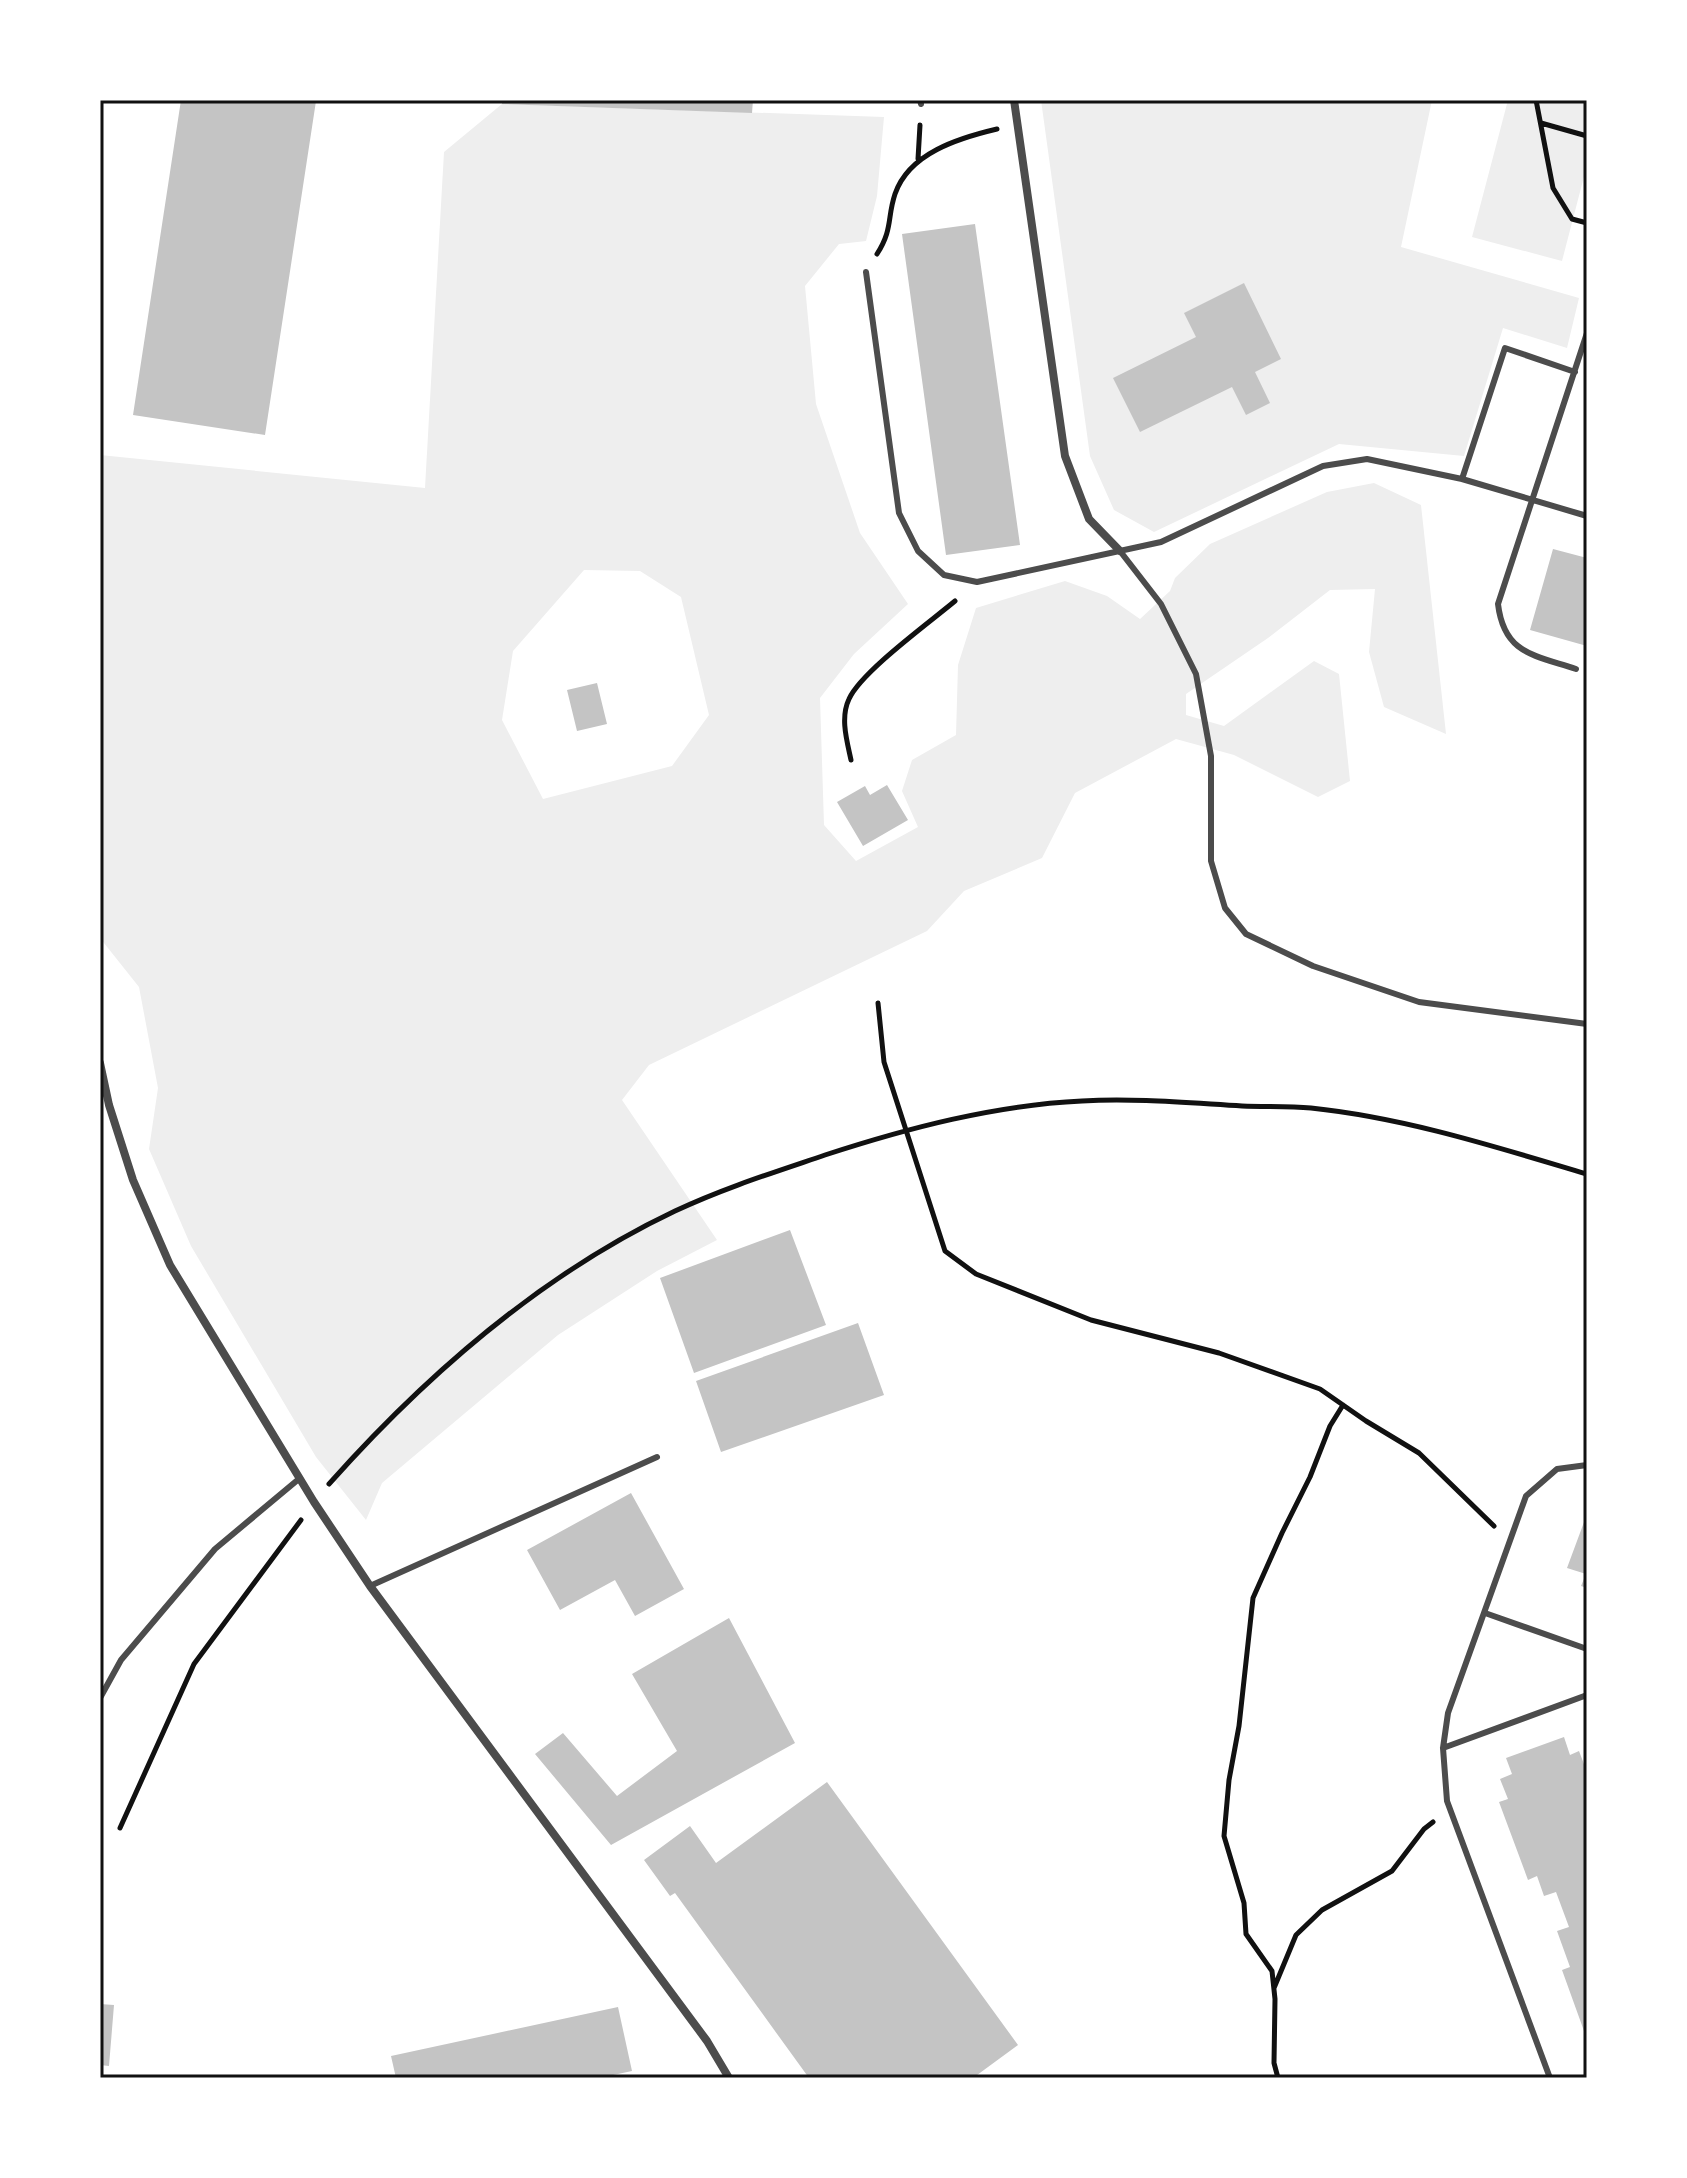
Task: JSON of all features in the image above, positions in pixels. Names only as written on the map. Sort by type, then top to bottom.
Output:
[{"type":"street","points":[[1014,100],[1065,456],[1089,519],[1120,551]]},
{"type":"street","points":[[100,1063],[109,1105],[133,1180],[170,1265],[314,1502],[370,1586],[707,2041],[729,2078]]},
{"type":"lane","points":[[866,272],[899,513],[918,551],[944,575],[977,582],[1161,542],[1323,466],[1367,459],[1462,479],[1587,516]]},
{"type":"lane","points":[[1576,669],[1530,654],[1512,642],[1500,625],[1498,604],[1587,333]]},
{"type":"lane","points":[[1462,479],[1505,348],[1575,372]]},
{"type":"lane","points":[[1120,551],[1161,604],[1196,674],[1211,756],[1211,861],[1225,908],[1246,934],[1313,966],[1419,1002],[1587,1024]]},
{"type":"lane","points":[[370,1586],[657,1457]]},
{"type":"lane","points":[[1550,2078],[1450,1809],[1443,1748],[1448,1713],[1526,1496],[1557,1469],[1587,1465]]},
{"type":"lane","points":[[100,1698],[121,1660],[215,1549],[300,1478]]},
{"type":"lane","points":[[1485,1613],[1587,1649]]},
{"type":"lane","points":[[1443,1748],[1587,1695]]},
{"type":"path","points":[[1536,100],[1553,188],[1572,219],[1587,223]]},
{"type":"path","points":[[918,160],[920,102]]},
{"type":"path","points":[[1541,123],[1587,136]]},
{"type":"path","points":[[866,272],[888,237],[895,192],[918,160],[965,137],[998,129]]},
{"type":"path","points":[[851,760],[844,725],[849,698],[875,668],[977,582]]},
{"type":"path","points":[[878,1003],[884,1062],[945,1251],[976,1274],[1091,1320],[1219,1353],[1320,1389],[1419,1453],[1510,1541]]},
{"type":"path","points":[[120,1828],[194,1664],[314,1502],[361,1448],[481,1336],[550,1284],[607,1247],[676,1211],[742,1183],[907,1131],[1012,1108],[1082,1101],[1310,1108],[1433,1129],[1587,1174]]},
{"type":"path","points":[[1278,2078],[1274,2063],[1272,1971],[1246,1934],[1244,1903],[1224,1836],[1229,1780],[1239,1726],[1253,1598],[1310,1477],[1330,1426],[1343,1405]]},
{"type":"path","points":[[1274,1989],[1296,1935],[1322,1910],[1392,1871],[1424,1829],[1450,1809]]},
{"type":"shaded area","points":[[1041,100],[1432,100],[1401,247],[1579,298],[1567,348],[1503,328],[1464,456],[1339,444],[1154,532],[1114,510],[1090,456]]},
{"type":"shaded area","points":[[1508,100],[1587,100],[1587,165],[1562,261],[1472,237]]},
{"type":"shaded area","points":[[502,104],[884,117],[877,196],[866,241],[839,244],[805,286],[816,404],[860,533],[908,604],[854,654],[820,698],[824,825],[856,861],[918,827],[902,791],[912,760],[956,735],[958,665],[976,608],[1065,581],[1107,596],[1140,619],[1170,591],[1175,578],[1210,544],[1327,492],[1374,483],[1421,505],[1446,734],[1384,707],[1369,652],[1375,589],[1330,590],[1268,638],[1186,694],[1186,715],[1224,726],[1314,661],[1339,674],[1350,781],[1318,797],[1234,755],[1176,739],[1075,793],[1042,858],[964,891],[927,931],[649,1065],[622,1100],[717,1240],[657,1271],[558,1335],[382,1483],[366,1520],[316,1457],[191,1246],[149,1149],[158,1088],[139,987],[100,938],[100,455],[425,488],[444,152]],"holes":[[[584,570],[640,571],[681,597],[709,715],[672,766],[543,799],[502,720],[513,651]]]},
{"type":"building","points":[[181,100],[316,101],[265,435],[133,415]]},
{"type":"building","points":[[502,100],[753,100],[752,113],[502,104]]},
{"type":"building","points":[[975,224],[1020,545],[946,555],[902,234]]},
{"type":"building","points":[[1244,283],[1281,359],[1255,372],[1270,403],[1246,415],[1232,387],[1140,432],[1113,378],[1196,337],[1184,313]]},
{"type":"building","points":[[1553,549],[1587,558],[1587,646],[1530,630]]},
{"type":"building","points":[[597,683],[607,724],[577,731],[567,690]]},
{"type":"building","points":[[887,785],[908,820],[863,846],[837,802],[865,786],[870,795]]},
{"type":"building","points":[[790,1230],[826,1325],[694,1373],[660,1278]]},
{"type":"building","points":[[858,1323],[884,1395],[721,1452],[696,1381]]},
{"type":"building","points":[[631,1493],[684,1589],[635,1616],[615,1580],[560,1610],[527,1550]]},
{"type":"building","points":[[1587,1514],[1587,1588],[1581,1586],[1586,1574],[1567,1568]]},
{"type":"building","points":[[729,1618],[795,1743],[611,1845],[535,1754],[563,1733],[617,1796],[677,1751],[632,1674]]},
{"type":"building","points":[[1564,1737],[1570,1755],[1579,1751],[1587,1772],[1587,2030],[1584,2031],[1562,1970],[1570,1967],[1557,1931],[1569,1927],[1556,1892],[1544,1896],[1537,1876],[1528,1880],[1499,1802],[1508,1799],[1500,1779],[1512,1774],[1506,1758]]},
{"type":"building","points":[[827,1782],[1018,2045],[973,2078],[809,2078],[675,1893],[670,1896],[644,1860],[690,1826],[716,1863]]},
{"type":"building","points":[[100,2004],[114,2005],[109,2066],[100,2065]]},
{"type":"building","points":[[618,2007],[632,2071],[599,2078],[396,2078],[391,2056]]}]
